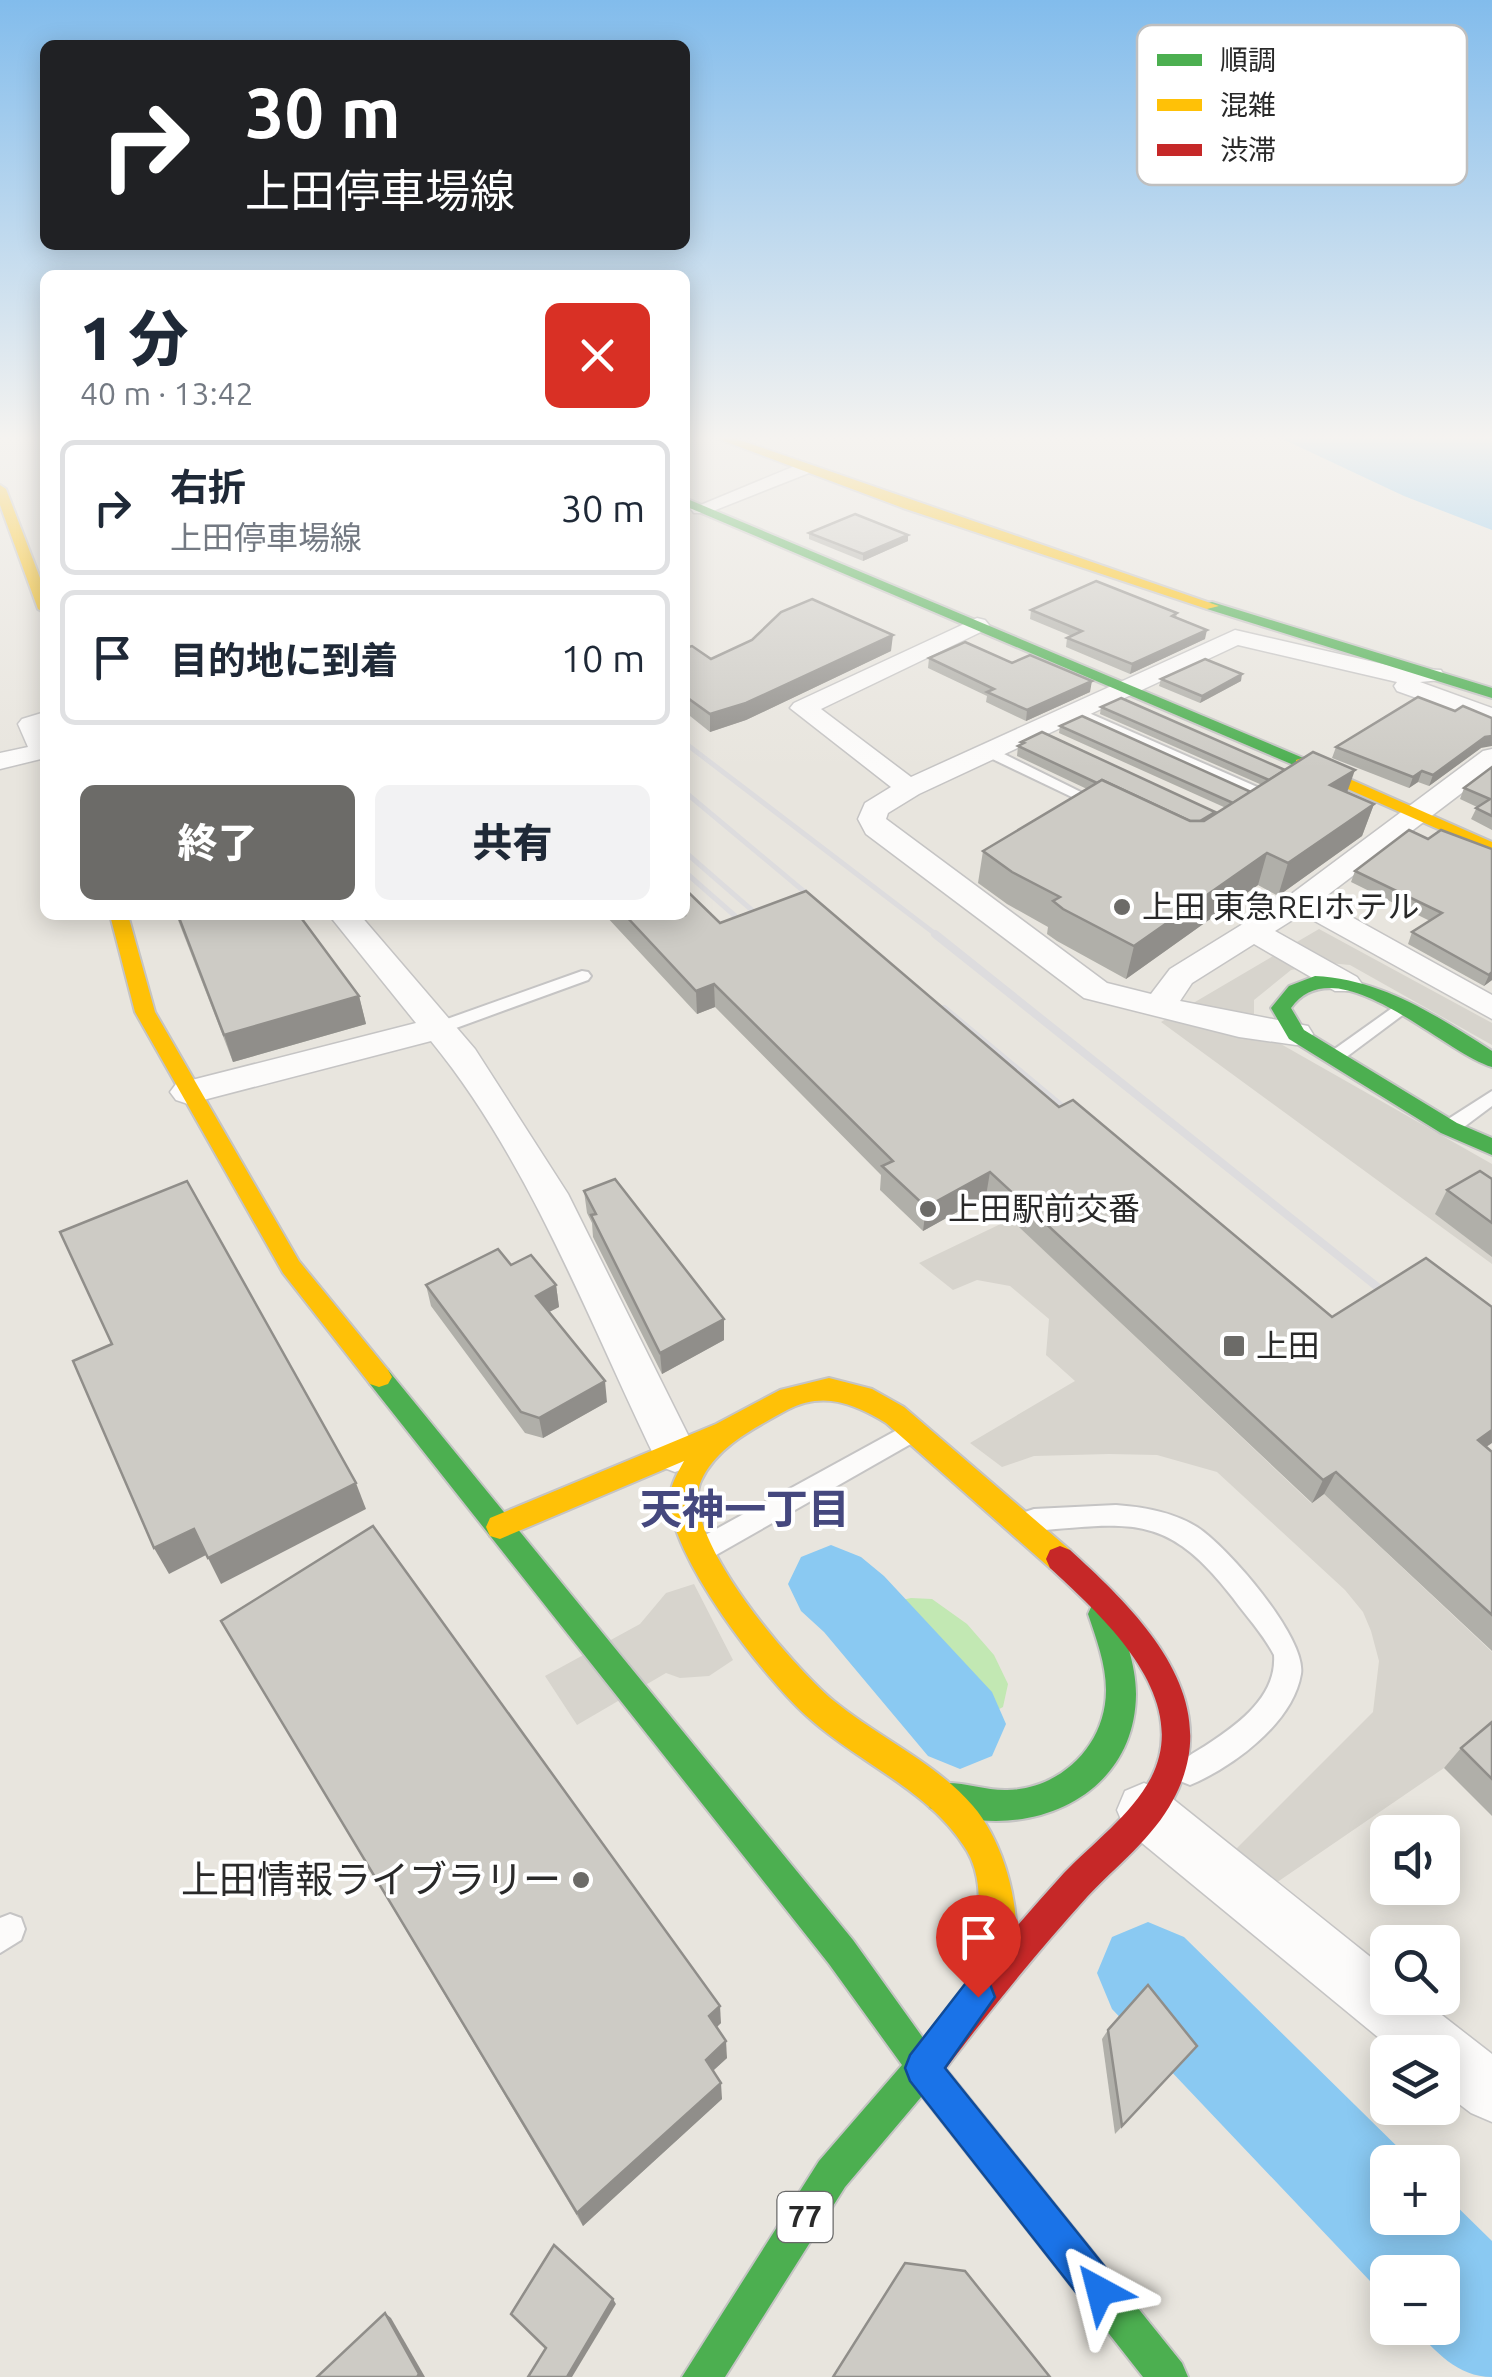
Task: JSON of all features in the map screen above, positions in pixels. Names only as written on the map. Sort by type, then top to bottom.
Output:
[{"type":"street","points":[[21,546],[40,597]]},
{"type":"street","points":[[786,546],[1127,688],[1307,772],[1418,813],[1492,848]]},
{"type":"street","points":[[1029,546],[1233,616],[1492,694]]},
{"type":"street","points":[[909,788],[803,708],[977,625]]},
{"type":"street","points":[[1432,675],[1400,675],[1235,637],[1074,710],[1039,734],[987,751],[909,788],[875,810],[872,819],[887,838],[1096,991],[1240,1026],[1296,1034],[1449,1128],[1492,1147]]},
{"type":"street","points":[[1406,686],[1492,717]]},
{"type":"street","points":[[40,721],[31,724],[40,744]]},
{"type":"street","points":[[0,762],[40,752]]},
{"type":"street","points":[[1161,1004],[1181,976],[1300,901],[1492,757]]},
{"type":"street","points":[[1300,901],[1492,1009]]},
{"type":"street","points":[[121,920],[144,1012],[292,1268],[840,1952],[923,2068],[1168,2377]]},
{"type":"street","points":[[348,920],[463,1057],[555,1204],[675,1453]]},
{"type":"street","points":[[1254,930],[1346,984],[1381,994],[1483,1043]]},
{"type":"street","points":[[1296,1034],[1284,1018],[1286,997],[1304,984],[1346,984]]},
{"type":"street","points":[[188,1092],[439,1028]]},
{"type":"street","points":[[500,1526],[730,1429],[791,1397],[828,1388],[872,1401],[913,1432],[1017,1521],[1092,1593],[1151,1658],[1170,1695],[1177,1747],[1155,1798],[996,1973],[923,2068]]},
{"type":"street","points":[[694,1541],[681,1506],[686,1486],[705,1452],[730,1429]]},
{"type":"street","points":[[569,1494],[610,1491],[639,1496]]},
{"type":"street","points":[[663,1508],[694,1541],[776,1663],[817,1706],[941,1797],[973,1831],[989,1862],[997,1904],[996,1973]]},
{"type":"street","points":[[941,1797],[968,1806],[1018,1807],[1061,1796],[1092,1772],[1113,1737],[1123,1695],[1111,1632],[1092,1593]]},
{"type":"street","points":[[1155,1798],[1422,2035]]},
{"type":"street","points":[[989,1862],[1012,1885]]},
{"type":"street","points":[[1036,1892],[1060,1892],[1076,1885]]},
{"type":"street","points":[[1460,2067],[1492,2092]]},
{"type":"street","name":"77","points":[[702,2377],[832,2174],[923,2068]]},
{"type":"lane","points":[[1074,710],[1262,801],[1284,787]]},
{"type":"lane","points":[[987,751],[1123,816]]},
{"type":"lane","points":[[439,1028],[582,976]]},
{"type":"lane","points":[[1336,1057],[1402,1007]]},
{"type":"lane","points":[[1449,1128],[1492,1096]]},
{"type":"lane","points":[[694,1541],[913,1432]]},
{"type":"lane","points":[[1017,1521],[1115,1516],[1148,1519],[1185,1532],[1222,1564],[1286,1652],[1288,1678],[1264,1714],[1235,1742],[1155,1798]]},
{"type":"green space","points":[[911,1598],[932,1599],[967,1624],[994,1655],[1008,1684],[1003,1707],[972,1723],[926,1724],[888,1700],[852,1665],[841,1627],[870,1607]]},
{"type":"shaded area","points":[[1319,929],[1492,1023],[1492,1045],[1350,965],[1329,963],[1291,970],[1254,1000],[1254,1017],[1272,1039],[1492,1164],[1492,1264],[1161,1022]]},
{"type":"shaded area","points":[[1011,1219],[1311,1503],[1324,1494],[1492,1652],[1492,1728],[1444,1768],[1273,1885],[1234,1851],[1373,1712],[1379,1661],[1363,1612],[1345,1590],[1217,1472],[1157,1455],[1034,1456],[1002,1467],[970,1443],[1075,1381],[1046,1355],[1049,1319],[1010,1286],[977,1280],[953,1290],[919,1263]]},
{"type":"shaded area","points":[[694,1584],[733,1660],[709,1676],[680,1678],[666,1673],[577,1725],[545,1676],[640,1624],[666,1593]]},
{"type":"building","points":[[842,546],[882,546],[863,554]]},
{"type":"building","points":[[1096,581],[1177,613],[1172,616],[1207,630],[1132,664],[1067,638],[1082,631],[1031,610]]},
{"type":"building","points":[[812,599],[893,635],[746,703],[710,714],[690,700],[690,647],[711,659],[752,640],[781,612]]},
{"type":"building","points":[[965,642],[1012,663],[1030,655],[1092,681],[1027,710],[987,692],[994,689],[929,658]]},
{"type":"building","points":[[1205,659],[1242,674],[1202,696],[1161,679]]},
{"type":"building","points":[[1418,697],[1455,711],[1463,706],[1492,718],[1492,736],[1485,737],[1433,775],[1422,771],[1413,777],[1336,747]]},
{"type":"building","points":[[1121,698],[1285,770],[1269,780],[1101,707]]},
{"type":"building","points":[[1082,716],[1251,792],[1233,803],[1060,726]]},
{"type":"building","points":[[1042,732],[1215,812],[1200,821],[1190,821],[1018,746]]},
{"type":"building","points":[[1313,752],[1355,770],[1330,785],[1374,804],[1288,863],[1267,853],[1134,946],[1063,909],[1053,901],[1060,897],[1012,872],[983,851],[1102,780],[1190,821],[1204,821]]},
{"type":"building","points":[[1492,767],[1492,816],[1476,808],[1490,799],[1464,788]]},
{"type":"building","points":[[1409,830],[1428,839],[1441,830],[1492,849],[1489,975],[1412,932],[1442,913],[1355,871]]},
{"type":"building","points":[[806,891],[1059,1107],[1073,1100],[1332,1317],[1426,1258],[1492,1307],[1492,1430],[1478,1440],[1492,1452],[1492,1615],[1336,1472],[1323,1480],[990,1172],[926,1207],[882,1166],[893,1161],[714,984],[696,991],[630,920],[690,920],[690,894],[720,923]]},
{"type":"building","points":[[180,920],[303,920],[359,996],[224,1035]]},
{"type":"building","points":[[1480,1171],[1492,1179],[1492,1223],[1447,1190]]},
{"type":"building","points":[[615,1179],[724,1319],[660,1353],[591,1215],[596,1214],[584,1191]]},
{"type":"building","points":[[187,1181],[356,1483],[208,1558],[194,1529],[154,1548],[73,1361],[112,1344],[60,1232]]},
{"type":"building","points":[[498,1249],[511,1265],[531,1255],[556,1285],[536,1296],[605,1381],[539,1418],[521,1412],[426,1285]]},
{"type":"building","points":[[373,1526],[720,2006],[709,2016],[726,2041],[706,2060],[721,2083],[577,2213],[221,1621]]},
{"type":"building","points":[[1492,1722],[1492,1779],[1461,1748]]},
{"type":"building","points":[[1148,1985],[1197,2046],[1122,2126],[1108,2030]]},
{"type":"building","points":[[554,2245],[613,2299],[567,2377],[528,2377],[546,2348],[511,2314]]},
{"type":"building","points":[[905,2263],[965,2271],[1050,2377],[833,2377]]},
{"type":"building","points":[[385,2313],[419,2374],[417,2377],[317,2377]]},
{"type":"waterway","points":[[831,1584],[854,1604],[960,1724]]},
{"type":"waterway","points":[[1148,1973],[1424,2255]]},
{"type":"waterway","points":[[1460,2292],[1492,2323]]},
{"type":"railway","points":[[690,747],[938,936]]},
{"type":"railway","points":[[690,796],[825,909]]},
{"type":"railway","points":[[690,856],[776,931]]},
{"type":"railway","points":[[690,876],[758,936]]},
{"type":"railway","points":[[935,934],[1395,1301]]},
{"type":"railway","points":[[944,1009],[1082,1124]]},
{"type":"railway","points":[[1392,1298],[1401,1305]]},
{"type":"traffic: fast","points":[[789,546],[1302,763]]},
{"type":"traffic: fast","points":[[1212,606],[1492,693]]},
{"type":"traffic: fast","points":[[1492,1060],[1396,1003],[1339,983],[1315,982],[1296,990],[1281,1008],[1296,1034],[1449,1128],[1492,1147]]},
{"type":"traffic: fast","points":[[379,1377],[841,1952],[925,2066]]},
{"type":"traffic: fast","points":[[941,1797],[987,1806],[1034,1803],[1056,1795],[1091,1768],[1114,1729],[1121,1693],[1119,1670],[1102,1614]]},
{"type":"traffic: fast","points":[[702,2377],[832,2174],[923,2068],[1168,2377]]},
{"type":"traffic: slow","points":[[21,546],[40,596]]},
{"type":"traffic: slow","points":[[1031,546],[1212,606]]},
{"type":"traffic: slow","points":[[1302,763],[1492,848]]},
{"type":"traffic: slow","points":[[120,920],[145,1012],[291,1267],[379,1377]]},
{"type":"traffic: slow","points":[[500,1527],[725,1432],[789,1397],[829,1388],[863,1396],[895,1415],[1060,1559]]},
{"type":"traffic: slow","points":[[728,1431],[699,1461],[684,1489],[687,1522],[699,1549],[759,1641],[802,1692],[839,1724],[925,1783],[963,1818],[978,1839],[995,1887],[996,1973]]},
{"type":"traffic: jam","points":[[925,2066],[1037,1929],[1143,1815],[1162,1789],[1175,1756],[1176,1723],[1168,1692],[1153,1661],[1108,1605],[1060,1559]]},
{"type":"place","name":"上田 東急REIホテル","points":[[1122,907]]},
{"type":"place","name":"上田駅前交番","points":[[928,1209]]},
{"type":"place","name":"上田","points":[[1234,1346]]},
{"type":"place","name":"上田情報ライブラリー","points":[[581,1880]]},
{"type":"district","name":"天神一丁目","points":[[745,1509]]},
{"type":"route","points":[[978,1997],[923,2068],[1100,2291]]}]
